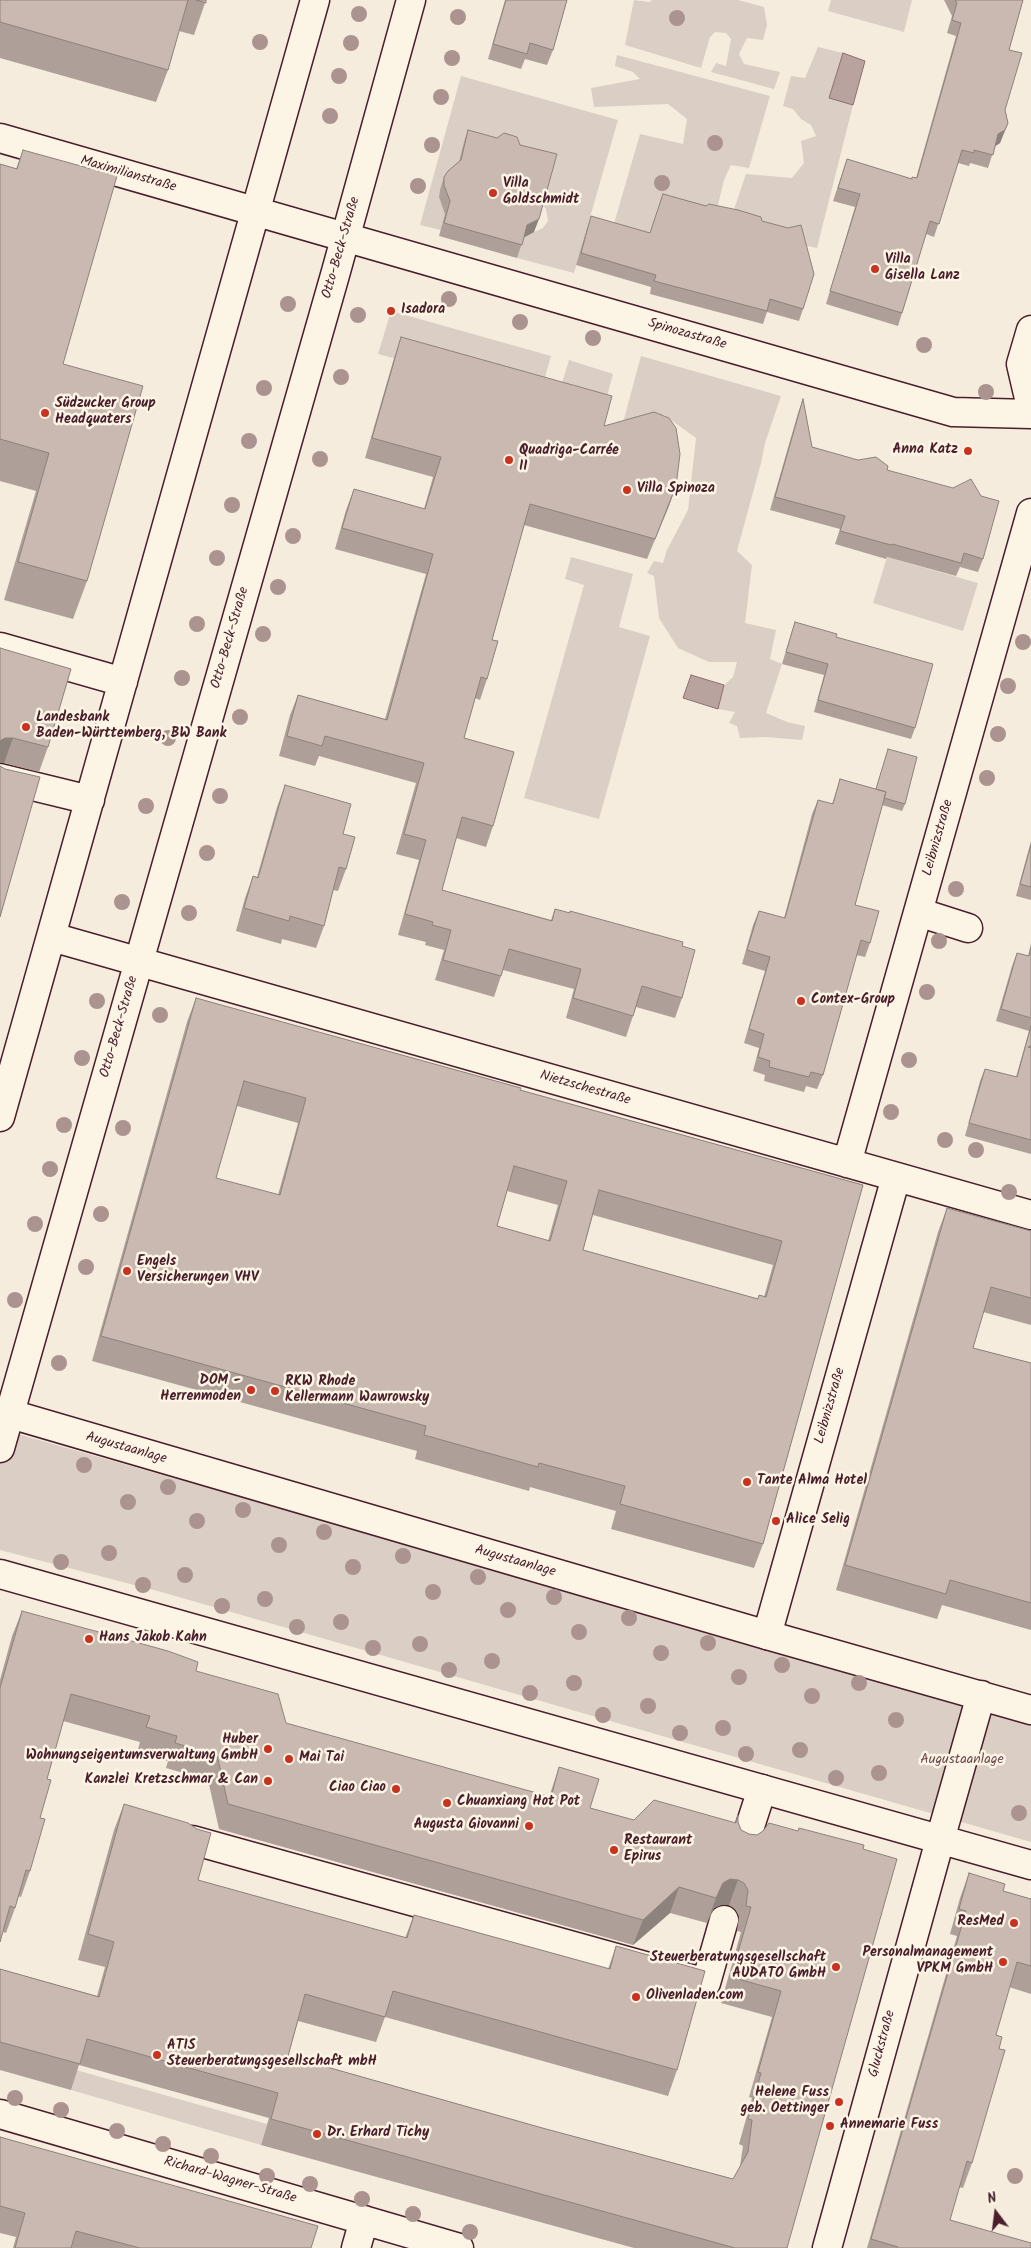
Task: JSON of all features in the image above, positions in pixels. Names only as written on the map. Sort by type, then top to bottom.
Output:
[{"type":"street","points":[[0,1117],[315,0]]},
{"type":"street","name":"Otto-Beck-Straße","points":[[0,1448],[5,1413],[138,963],[411,0]]},
{"type":"street","name":"Maximilianstraße","points":[[0,138],[345,238]]},
{"type":"street","name":"Spinozastraße","points":[[345,238],[953,412],[1031,414]]},
{"type":"street","points":[[1031,330],[1021,364],[1031,407]]},
{"type":"street","name":"Leibnizstraße","points":[[847,1163],[1031,513]]},
{"type":"street","points":[[0,647],[123,682]]},
{"type":"street","points":[[0,778],[90,800]]},
{"type":"street","points":[[918,912],[968,928]]},
{"type":"street","name":"Nietzschestraße","points":[[52,937],[1031,1216]]},
{"type":"street","name":"Leibnizstraße","points":[[767,1635],[896,1177]]},
{"type":"street","name":"Augustaanlage","points":[[5,1413],[1031,1710]]},
{"type":"street","points":[[0,1574],[1031,1866]]},
{"type":"street","name":"Gluckstraße","points":[[827,2248],[982,1695]]},
{"type":"street","points":[[744,1844],[762,1789]]},
{"type":"street","points":[[192,1840],[706,1983],[724,1920]]},
{"type":"street","name":"Richard-Wagner-Straße","points":[[0,2114],[459,2248]]},
{"type":"street","points":[[356,2248],[364,2220]]},
{"type":"green space","points":[[634,0],[650,2],[652,0],[738,0],[764,7],[767,25],[763,40],[747,38],[739,54],[744,64],[780,72],[774,89],[711,72],[716,63],[726,66],[731,39],[726,33],[715,32],[710,37],[701,68],[625,45]]},
{"type":"green space","points":[[831,0],[912,0],[904,32],[828,11]]},
{"type":"green space","points":[[818,47],[843,53],[829,98],[853,105],[817,248],[798,244],[730,221],[746,174],[792,178],[804,163],[801,141],[816,136],[811,125],[801,119],[793,109],[783,106],[791,76],[805,78]]},
{"type":"green space","points":[[617,55],[770,96],[749,168],[731,165],[724,180],[717,209],[648,252],[609,241],[640,134],[683,144],[687,119],[668,104],[594,107],[591,88],[640,79],[633,72],[615,66]]},
{"type":"green space","points":[[461,76],[618,120],[574,273],[517,258],[525,230],[534,232],[543,228],[548,221],[546,209],[542,204],[455,178],[441,230],[420,225]]},
{"type":"green space","points":[[391,311],[551,356],[539,398],[378,354]]},
{"type":"green space","points":[[641,356],[781,396],[765,443],[737,551],[752,565],[745,623],[776,630],[770,659],[782,664],[766,713],[787,722],[805,726],[802,740],[766,737],[740,738],[737,726],[729,723],[735,712],[718,709],[724,685],[733,677],[737,662],[709,662],[678,648],[659,618],[654,576],[647,573],[654,561],[663,563],[667,550],[688,510],[696,438],[664,415],[645,415],[617,445]]},
{"type":"green space","points":[[569,360],[613,374],[602,415],[556,403]]},
{"type":"green space","points":[[571,557],[633,574],[619,627],[650,636],[599,819],[524,798],[584,585],[565,579]]},
{"type":"green space","points":[[887,557],[978,583],[963,631],[873,603]]},
{"type":"green space","name":"Augustaanlage","points":[[0,1429],[1031,1721],[1031,1842],[165,1593],[0,1550]]},
{"type":"green space","points":[[76,2070],[267,2124],[261,2145],[71,2090]]},
{"type":"shaded area","points":[[843,53],[865,61],[853,105],[829,98]]},
{"type":"shaded area","points":[[691,675],[724,685],[718,709],[683,698]]},
{"type":"building","points":[[0,0],[188,0],[168,70],[0,22]]},
{"type":"building","points":[[506,0],[567,0],[553,50],[530,43],[527,54],[493,44]]},
{"type":"building","points":[[955,0],[1023,0],[1009,50],[1022,53],[1005,110],[1008,123],[1005,130],[998,134],[993,155],[974,150],[974,153],[962,150],[939,224],[930,221],[902,313],[830,291],[860,194],[838,188],[847,159],[912,179],[912,177],[917,178],[961,23],[952,20],[957,3]]},
{"type":"building","name":"Villa Goldschmidt","points":[[468,130],[497,138],[504,133],[517,137],[520,145],[557,154],[539,219],[527,225],[522,245],[444,223],[450,201],[444,185],[444,177],[461,160]]},
{"type":"building","name":"Südzucker Group Headquaters","points":[[23,150],[117,176],[63,364],[143,386],[87,581],[18,562],[49,453],[0,439],[0,164],[17,169]]},
{"type":"building","points":[[663,194],[706,206],[709,204],[738,210],[761,217],[762,221],[788,228],[801,225],[814,274],[803,309],[770,299],[767,311],[654,281],[656,275],[581,253],[591,216],[650,233]]},
{"type":"building","points":[[401,337],[612,396],[604,426],[654,412],[669,418],[676,428],[680,454],[676,486],[655,539],[530,504],[492,640],[498,641],[487,679],[481,677],[464,738],[514,752],[493,826],[462,817],[442,890],[552,921],[555,909],[570,913],[570,911],[683,942],[682,946],[695,950],[682,998],[642,986],[633,1016],[573,998],[581,969],[509,949],[501,976],[443,960],[451,930],[432,925],[433,922],[405,914],[426,840],[404,834],[424,763],[325,736],[322,746],[287,736],[298,695],[387,720],[433,554],[342,528],[354,489],[425,509],[441,457],[372,438]]},
{"type":"building","points":[[803,399],[812,447],[858,460],[876,457],[888,466],[887,470],[953,488],[971,479],[981,496],[999,501],[983,559],[964,553],[961,563],[840,531],[845,516],[775,497]]},
{"type":"building","points":[[795,622],[837,634],[836,637],[933,664],[915,728],[818,700],[828,664],[786,652]]},
{"type":"building","name":"Landesbank Baden-Württemberg, BW Bank","points":[[0,648],[71,669],[48,747],[13,738],[5,738],[0,741]]},
{"type":"building","points":[[888,749],[917,757],[905,804],[884,798],[886,792],[876,789]]},
{"type":"building","points":[[0,766],[5,769],[40,777],[0,917]]},
{"type":"building","points":[[840,779],[886,792],[855,905],[879,911],[870,943],[861,940],[823,1075],[811,1072],[809,1077],[769,1067],[770,1061],[758,1057],[764,1034],[749,1029],[770,957],[747,950],[759,911],[785,918],[818,800],[833,804]]},
{"type":"building","points":[[285,785],[351,804],[343,834],[355,837],[346,869],[339,867],[324,926],[290,916],[289,921],[244,908],[253,876],[258,878]]},
{"type":"building","points":[[1031,845],[1031,887],[1020,884]]},
{"type":"building","points":[[1031,948],[1031,1018],[1001,1009],[1017,953],[1029,956]]},
{"type":"building","points":[[196,998],[863,1185],[763,1544],[620,1504],[625,1486],[539,1463],[538,1467],[424,1435],[426,1426],[101,1336]],"holes":[[[244,1081],[306,1098],[280,1195],[216,1178]],[[514,1166],[567,1181],[550,1241],[497,1226]],[[599,1190],[782,1241],[766,1297],[759,1295],[758,1299],[583,1250]]]},
{"type":"building","points":[[1031,1026],[1031,1046],[1028,1047],[1031,1048],[1031,1140],[969,1123],[985,1069],[1017,1077]]},
{"type":"building","points":[[947,1208],[1031,1231],[1031,1298],[991,1287],[973,1348],[1031,1363],[1031,1603],[950,1580],[946,1594],[845,1565]]},
{"type":"building","points":[[22,1611],[168,1651],[198,1662],[196,1671],[278,1694],[286,1723],[551,1797],[559,1767],[599,1779],[590,1808],[634,1820],[654,1800],[736,1823],[738,1815],[741,1830],[749,1834],[757,1835],[769,1823],[798,1831],[799,1828],[864,1845],[863,1849],[897,1859],[787,2248],[735,2248],[271,2119],[278,2093],[87,2039],[80,2064],[0,2042],[0,1969],[99,1997],[114,1942],[88,1934],[124,1804],[188,1823],[197,1829],[211,1833],[198,1880],[407,1938],[414,1915],[610,1969],[616,1946],[705,1971],[677,2070],[393,1991],[385,2017],[305,1994],[288,2056],[546,2129],[733,2179],[748,2152],[752,2120],[748,2119],[761,2073],[758,2072],[781,1991],[731,1977],[751,1907],[746,1906],[748,1890],[744,1883],[738,1880],[730,1879],[723,1883],[716,1898],[679,1887],[643,1920],[228,1804],[217,1755],[175,1743],[177,1736],[146,1727],[150,1716],[71,1694],[47,1779],[51,1780],[40,1818],[45,1819],[30,1871],[26,1870],[15,1908],[10,1906],[0,1942],[0,1688]]},
{"type":"building","points":[[969,1873],[1005,1884],[1003,1891],[1031,1899],[1031,1966],[1017,1962],[996,2035],[1002,2037],[999,2049],[1005,2050],[972,2163],[967,2161],[950,2220],[1031,2243],[1031,2248],[897,2248],[871,2239],[966,1911],[959,1909]]},
{"type":"building","points":[[0,2137],[318,2226],[311,2248],[140,2248],[76,2231],[71,2248],[15,2248],[25,2213],[0,2206]]},
{"type":"place","name":"Villa Goldschmidt","points":[[493,193]]},
{"type":"place","name":"Villa Gisella Lanz","points":[[875,269]]},
{"type":"place","name":"Isadora","points":[[391,311]]},
{"type":"place","name":"Südzucker Group Headquaters","points":[[45,413]]},
{"type":"place","name":"Anna Katz","points":[[968,451]]},
{"type":"place","name":"Quadriga-Carrée II","points":[[509,460]]},
{"type":"place","name":"Villa Spinoza","points":[[627,490]]},
{"type":"place","name":"Landesbank Baden-Württemberg, BW Bank","points":[[26,727]]},
{"type":"place","name":"Contex-Group","points":[[801,1001]]},
{"type":"place","name":"Engels Versicherungen VHV","points":[[127,1271]]},
{"type":"place","name":"DOM - Herrenmoden","points":[[251,1390]]},
{"type":"place","name":"RKW Rhode Kellermann Wawrowsky","points":[[275,1391]]},
{"type":"place","name":"Tante Alma Hotel","points":[[747,1482]]},
{"type":"place","name":"Alice Selig","points":[[776,1521]]},
{"type":"place","name":"Hans Jakob Kahn","points":[[89,1639]]},
{"type":"place","name":"Huber Wohnungseigentumsverwaltung GmbH","points":[[268,1749]]},
{"type":"place","name":"Mai Tai","points":[[289,1759]]},
{"type":"place","name":"Kanzlei Kretzschmar & Can","points":[[268,1781]]},
{"type":"place","name":"Ciao Ciao","points":[[396,1789]]},
{"type":"place","name":"Chuanxiang Hot Pot","points":[[447,1803]]},
{"type":"place","name":"Augusta Giovanni","points":[[529,1826]]},
{"type":"place","name":"Restaurant Epirus","points":[[614,1850]]},
{"type":"place","name":"ResMed","points":[[1014,1923]]},
{"type":"place","name":"Personalmanagement VPKM GmbH","points":[[1003,1962]]},
{"type":"place","name":"Steuerberatungsgesellschaft AUDATO GmbH","points":[[836,1967]]},
{"type":"place","name":"Olivenladen.com","points":[[636,1997]]},
{"type":"place","name":"ATIS Steuerberatungsgesellschaft mbH","points":[[157,2055]]},
{"type":"place","name":"Helene Fuss geb. Oettinger","points":[[839,2102]]},
{"type":"place","name":"Annemarie Fuss","points":[[830,2126]]},
{"type":"place","name":"Dr. Erhard Tichy","points":[[317,2134]]}]
